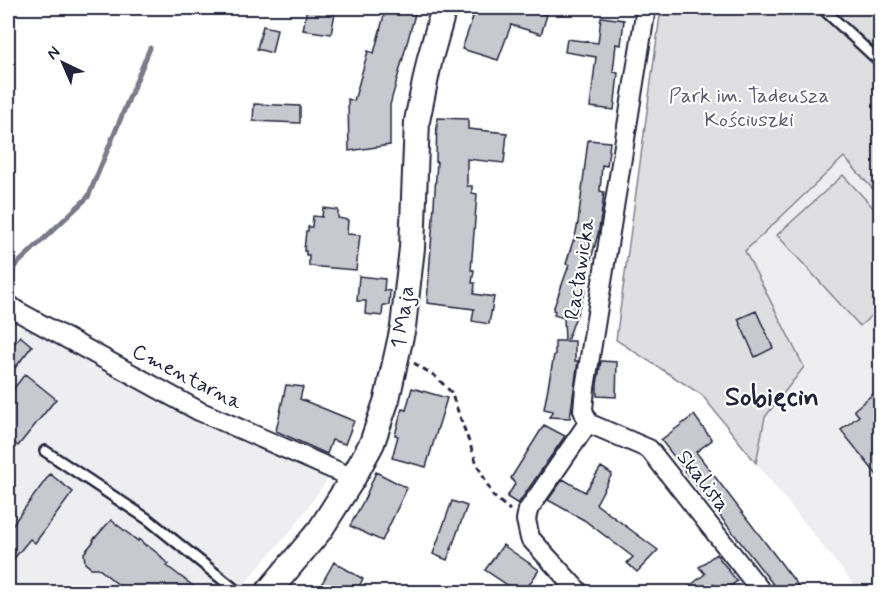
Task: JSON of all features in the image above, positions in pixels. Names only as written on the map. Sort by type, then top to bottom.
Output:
[{"type":"street","name":"1 Maja","points":[[268,592],[320,530],[353,478],[372,443],[387,399],[404,327],[412,248],[417,121],[430,58],[444,8]]},
{"type":"street","name":"Racławicka","points":[[588,423],[583,410],[585,388],[646,8]]},
{"type":"street","name":"Cmentarna","points":[[8,304],[199,411],[353,478]]},
{"type":"street","points":[[579,592],[530,538],[526,520],[528,510],[588,423]]},
{"type":"street","name":"Skalista","points":[[588,423],[649,449],[762,592]]},
{"type":"lane","points":[[822,8],[880,62]]},
{"type":"lane","points":[[45,451],[149,520],[238,592]]},
{"type":"path","points":[[412,362],[435,375],[451,392],[477,464],[492,496],[506,508]]},
{"type":"shaded area","points":[[844,157],[880,197],[880,592],[860,592],[756,463],[765,417],[804,367],[745,251]]},
{"type":"shaded area","points":[[20,325],[177,410],[329,477],[294,527],[237,592],[8,592],[8,353]]},
{"type":"green space","name":"Park im. Tadeusza Kościuszki","points":[[661,8],[880,8],[880,197],[844,157],[745,251],[804,367],[765,417],[756,463],[702,395],[616,340]]},
{"type":"green space","points":[[843,175],[880,215],[880,308],[860,326],[777,235]]},
{"type":"building","points":[[307,8],[336,8],[331,34],[303,30]]},
{"type":"building","points":[[386,8],[415,14],[390,105],[390,145],[349,151],[348,99],[354,101],[368,51],[374,53]]},
{"type":"building","points":[[476,8],[523,8],[547,15],[541,34],[511,25],[498,60],[462,49]]},
{"type":"building","points":[[601,17],[624,20],[621,45],[616,44],[613,72],[618,73],[614,110],[590,107],[596,57],[565,52],[567,39],[598,43]]},
{"type":"building","points":[[263,26],[277,29],[272,53],[257,49]]},
{"type":"building","points":[[254,104],[300,106],[300,123],[253,121]]},
{"type":"building","points":[[437,118],[468,119],[468,129],[507,133],[504,163],[467,159],[467,186],[472,186],[472,193],[477,194],[472,283],[475,283],[474,294],[494,297],[489,324],[472,321],[474,309],[427,303],[437,162]]},
{"type":"building","points":[[588,140],[610,142],[607,166],[602,165],[600,191],[604,192],[601,217],[583,288],[586,289],[567,341],[575,341],[575,361],[578,361],[570,418],[549,417],[553,411],[544,409],[555,355],[555,341],[565,341],[564,318],[554,315],[553,310],[569,265],[566,264],[578,223]]},
{"type":"building","points":[[323,208],[338,210],[338,218],[348,220],[347,234],[360,235],[356,270],[309,266],[309,255],[306,255],[304,251],[306,231],[308,227],[312,227],[313,216],[322,217]]},
{"type":"building","points":[[359,276],[385,279],[384,290],[390,291],[389,305],[383,305],[382,316],[365,314],[366,301],[357,301]]},
{"type":"building","points":[[756,311],[773,348],[755,357],[738,319]]},
{"type":"building","points":[[20,336],[32,346],[8,377],[8,352]]},
{"type":"building","points":[[601,361],[617,362],[616,397],[597,396]]},
{"type":"building","points":[[25,374],[56,399],[18,446],[8,437],[8,396]]},
{"type":"building","points":[[286,385],[303,387],[300,399],[354,421],[345,444],[332,440],[327,454],[276,431]]},
{"type":"building","points":[[412,388],[447,398],[426,467],[392,458],[402,409],[406,410]]},
{"type":"building","points":[[880,388],[880,479],[841,430],[859,416],[854,410]]},
{"type":"building","points":[[694,415],[712,440],[696,452],[803,592],[779,592],[661,440]]},
{"type":"building","points":[[544,425],[565,436],[518,504],[507,497],[515,484],[511,478]]},
{"type":"building","points":[[601,467],[612,474],[596,504],[658,550],[637,572],[627,563],[633,557],[584,520],[548,500],[563,479],[585,492]]},
{"type":"building","points":[[376,472],[407,488],[382,541],[350,526]]},
{"type":"building","points":[[50,474],[73,492],[35,543],[30,539],[8,566],[8,520],[13,524]]},
{"type":"building","points":[[452,501],[467,506],[447,560],[433,554]]},
{"type":"building","points":[[111,520],[162,557],[169,564],[167,566],[201,592],[127,592],[98,568],[91,568],[85,563],[84,553]]},
{"type":"building","points":[[503,545],[539,570],[524,592],[518,592],[485,570]]},
{"type":"building","points":[[716,554],[737,581],[723,592],[719,592],[713,584],[702,592],[682,592],[705,574],[699,567]]},
{"type":"building","points":[[334,562],[363,579],[356,592],[317,592]]},
{"type":"waterway","points":[[8,282],[14,267],[88,197],[150,48]]},
{"type":"district","name":"Sobięcin","points":[[772,397]]}]
